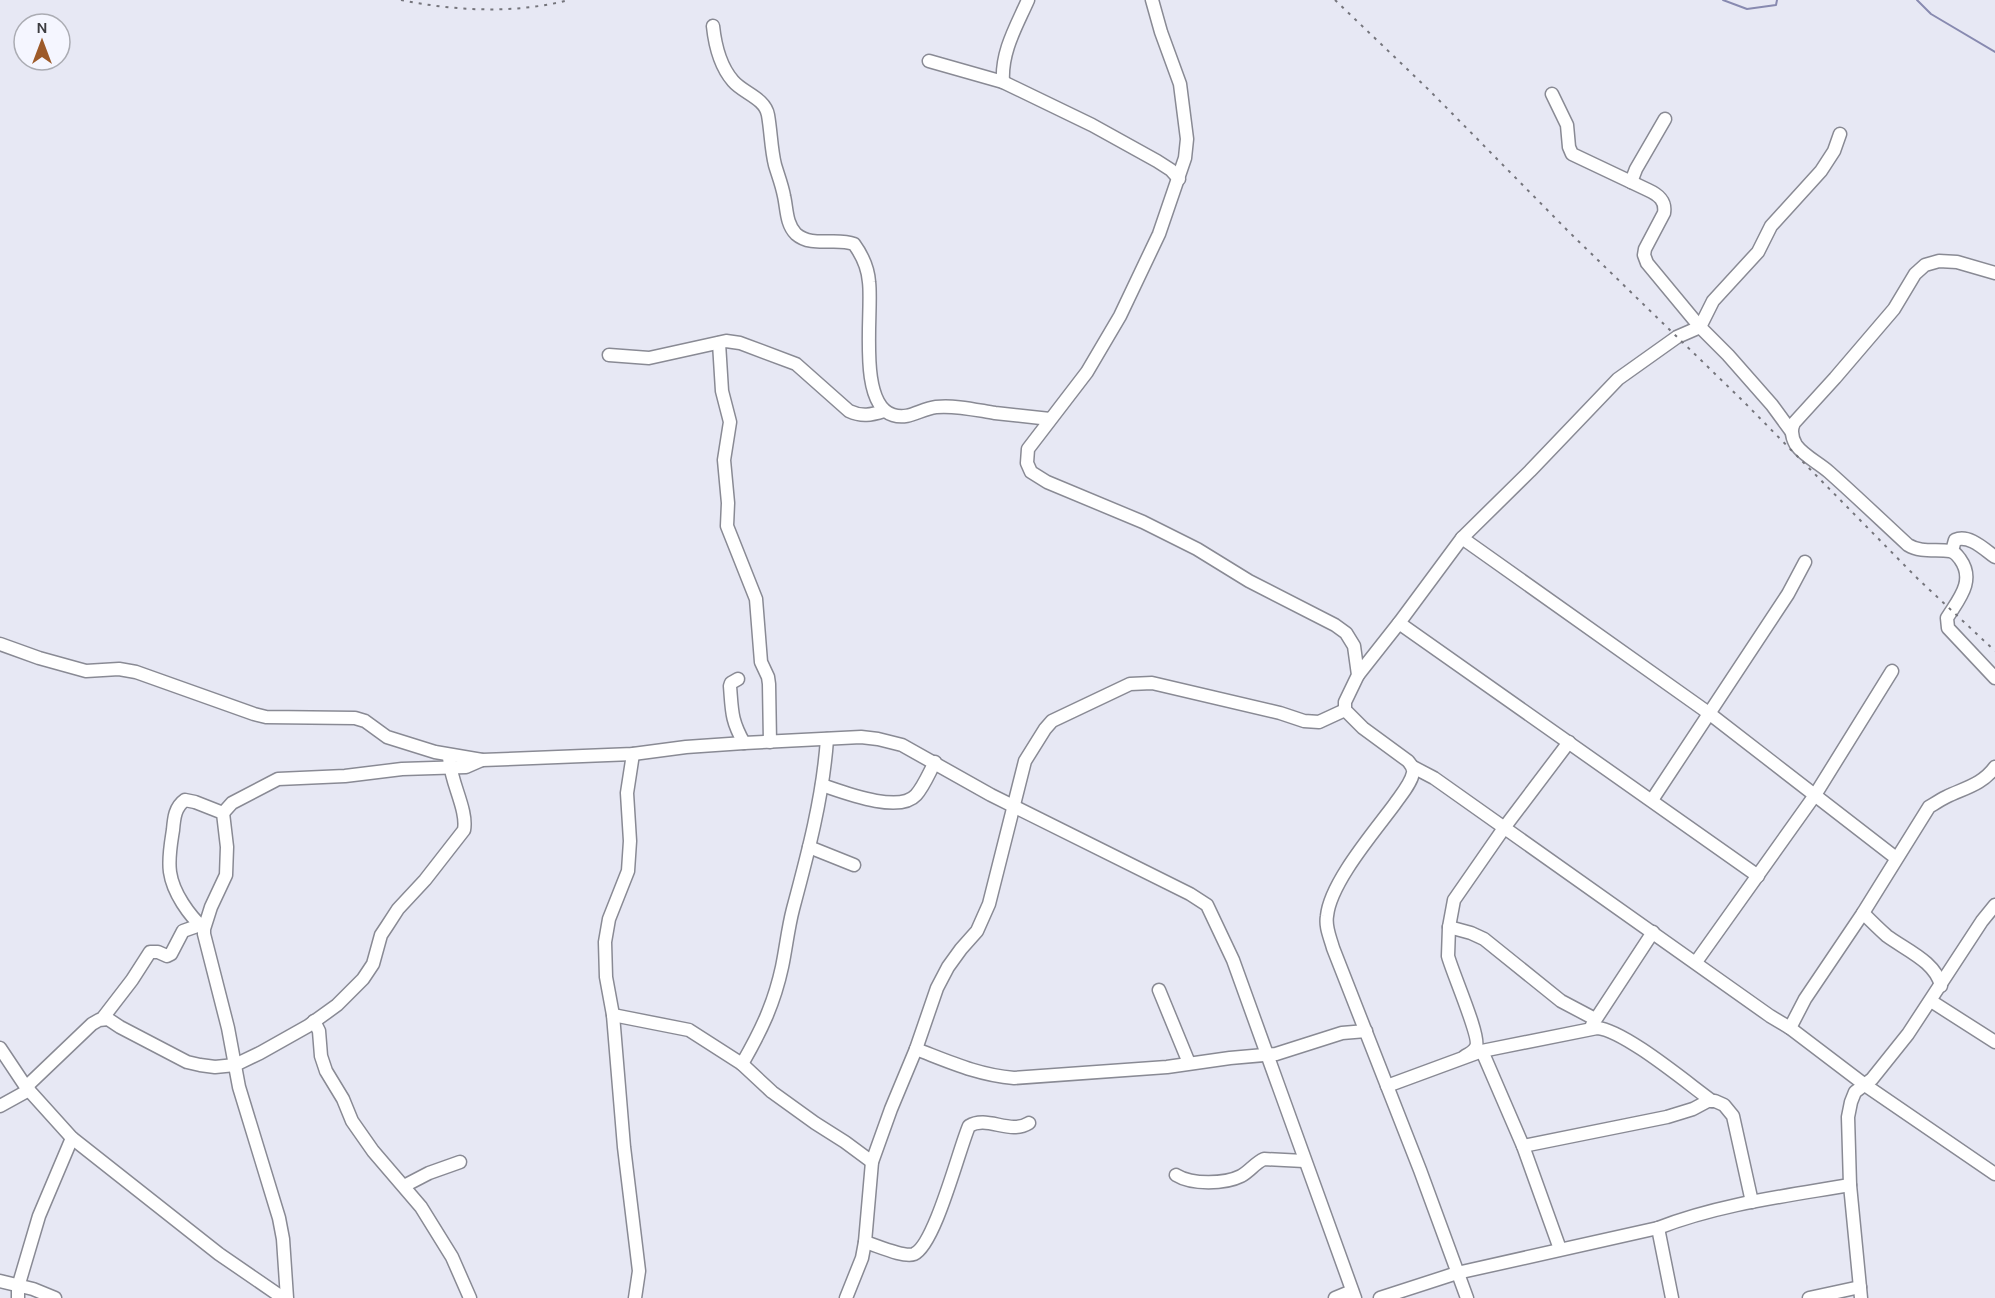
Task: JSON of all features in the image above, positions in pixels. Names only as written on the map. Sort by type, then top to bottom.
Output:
[{"type":"street","points":[[1003,82],[1002,65],[1008,45],[1028,0]]},
{"type":"street","points":[[1152,0],[1180,84],[1187,139],[1185,158],[1159,234],[1120,316],[1087,372],[1028,449],[1027,463],[1031,472],[1047,482],[1152,526],[1346,633],[1354,646],[1358,675]]},
{"type":"street","points":[[712,26],[715,44],[732,81],[761,102],[768,113],[775,164],[791,228],[800,237],[817,242],[854,244],[864,260],[870,284],[868,330],[871,372],[877,402],[884,411]]},
{"type":"street","points":[[929,61],[1003,82],[1102,130],[1165,166],[1179,179]]},
{"type":"street","points":[[1552,94],[1567,125],[1572,154],[1658,195],[1663,201],[1664,213],[1645,249],[1645,258],[1649,266],[1700,327],[1772,405],[1791,431],[1797,446],[1908,545],[1918,550],[1952,551],[1963,564],[1966,573],[1964,593],[1947,618],[1947,623],[1953,634],[1995,678]]},
{"type":"street","points":[[1631,182],[1665,119]]},
{"type":"street","points":[[1840,134],[1834,151],[1821,171],[1771,226],[1758,252],[1713,301],[1700,327],[1677,337],[1618,379],[1462,538],[1358,675],[1345,702],[1345,710],[1363,728],[1413,767],[1434,778],[1790,1028],[1865,1085],[1995,1173]]},
{"type":"street","points":[[1791,431],[1794,423],[1894,309],[1915,274],[1925,265],[1939,261],[1957,262],[1995,273]]},
{"type":"street","points":[[609,355],[649,358],[719,343],[740,343],[796,364],[839,403],[857,415],[863,416],[884,411],[903,417],[928,408],[951,407],[1050,419]]},
{"type":"street","points":[[719,343],[722,391],[730,422],[724,460],[728,503],[727,526],[756,599],[761,662],[769,684],[770,742]]},
{"type":"street","points":[[1462,538],[1710,714],[1896,858]]},
{"type":"street","points":[[1952,551],[1955,540],[1963,538],[1981,546],[1995,557]]},
{"type":"street","points":[[1652,800],[1788,594],[1805,562]]},
{"type":"street","points":[[1399,623],[1758,876]]},
{"type":"street","points":[[0,644],[86,671],[119,669],[136,672],[254,714],[283,717],[355,718],[371,724],[387,737],[466,767],[482,760],[633,754],[686,747],[861,737],[902,745],[991,795],[1205,903],[1233,960],[1354,1295],[1335,1298]]},
{"type":"street","points":[[1696,962],[1815,795],[1892,670]]},
{"type":"street","points":[[738,679],[730,686],[731,712],[744,743]]},
{"type":"street","points":[[846,1298],[862,1258],[872,1162],[937,988],[961,949],[977,931],[989,904],[1015,806],[1022,768],[1031,749],[1048,725],[1130,684],[1152,683],[1280,713],[1304,721],[1319,722],[1345,710]]},
{"type":"street","points":[[742,1064],[762,1029],[782,969],[793,909],[801,886],[822,785],[827,739]]},
{"type":"street","points":[[1465,1056],[1476,1047],[1477,1037],[1448,957],[1449,927],[1454,900],[1504,828],[1569,742]]},
{"type":"street","points":[[633,754],[627,793],[630,841],[628,871],[609,919],[606,942],[606,978],[613,1015],[626,1166],[639,1271],[635,1298]]},
{"type":"street","points":[[223,813],[232,803],[278,779],[345,776],[448,761]]},
{"type":"street","points":[[102,1019],[108,1019],[126,1031],[187,1062],[215,1067],[235,1065],[260,1053],[337,1005],[363,979],[373,964],[381,935],[399,909],[464,830],[464,818],[448,761]]},
{"type":"street","points":[[822,785],[878,801],[904,803],[916,796],[935,762]]},
{"type":"street","points":[[1413,767],[1413,774],[1409,782],[1348,868],[1331,899],[1327,928],[1467,1298]]},
{"type":"street","points":[[1790,1028],[1825,967],[1863,914],[1929,807],[1978,783],[1995,767]]},
{"type":"street","points":[[223,813],[195,802],[185,801],[178,806],[175,814],[170,871],[176,890],[202,927],[239,1087],[279,1218],[283,1239],[285,1298]]},
{"type":"street","points":[[202,927],[226,874],[226,829],[223,813]]},
{"type":"street","points":[[809,847],[854,865]]},
{"type":"street","points":[[1809,1298],[1861,1293],[1850,1185],[1848,1118],[1855,1092],[1865,1085],[1908,1034],[1994,908]]},
{"type":"street","points":[[1863,914],[1883,933],[1936,973],[1941,986]]},
{"type":"street","points":[[0,1106],[27,1088],[92,1024],[102,1019],[150,952],[158,952],[167,956],[171,954],[183,931],[202,927]]},
{"type":"street","points":[[1449,927],[1484,939],[1597,1028],[1610,1030],[1634,1044],[1712,1101],[1724,1105],[1733,1116],[1752,1202]]},
{"type":"street","points":[[1387,1086],[1465,1056],[1593,1024],[1653,932]]},
{"type":"street","points":[[1159,990],[1189,1063]]},
{"type":"street","points":[[1931,1001],[1995,1042]]},
{"type":"street","points":[[613,1015],[689,1030],[742,1064],[772,1092],[872,1162]]},
{"type":"street","points":[[314,1021],[319,1031],[321,1056],[326,1071],[343,1099],[352,1122],[421,1207],[452,1257],[470,1298]]},
{"type":"street","points":[[916,1049],[973,1071],[1014,1078],[1157,1068],[1266,1055],[1288,1052],[1342,1033],[1366,1031]]},
{"type":"street","points":[[0,1048],[27,1088],[72,1138],[219,1254],[285,1298]]},
{"type":"street","points":[[1482,1051],[1523,1146],[1560,1249]]},
{"type":"street","points":[[1523,1146],[1667,1117],[1712,1101]]},
{"type":"street","points":[[865,1242],[905,1255],[918,1252],[926,1241],[937,1216],[969,1126],[979,1122],[1017,1128],[1029,1123]]},
{"type":"street","points":[[18,1292],[39,1216],[72,1138]]},
{"type":"street","points":[[1176,1175],[1183,1180],[1219,1181],[1243,1175],[1264,1159],[1304,1161]]},
{"type":"street","points":[[404,1186],[460,1161]]},
{"type":"street","points":[[1380,1298],[1457,1273],[1658,1228],[1677,1220],[1752,1202],[1850,1185]]},
{"type":"street","points":[[1658,1228],[1672,1298]]},
{"type":"street","points":[[0,1281],[18,1292],[33,1290],[55,1298]]},
{"type":"waterway","points":[[1723,0],[1747,9],[1776,5],[1777,0]]},
{"type":"waterway","points":[[1917,0],[1931,14],[1995,52]]},
{"type":"railway","points":[[401,0],[464,9],[506,9],[569,0]]},
{"type":"railway","points":[[1335,0],[1743,401],[1918,579],[1995,651]]}]
